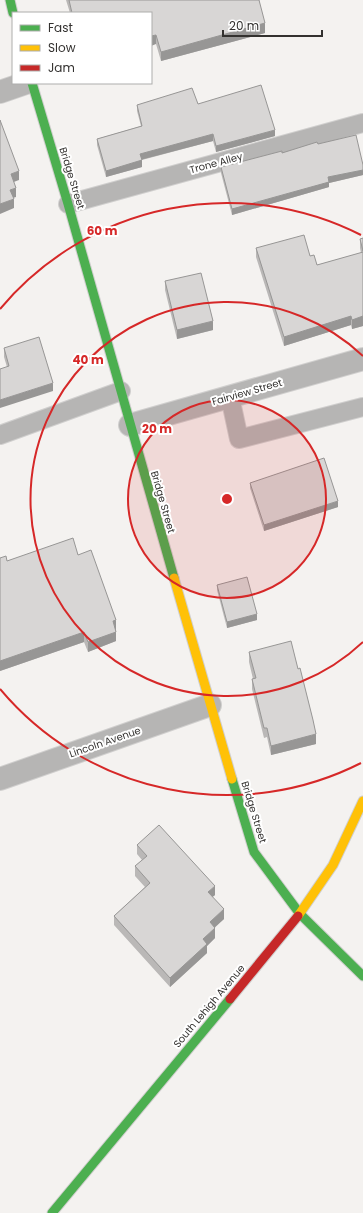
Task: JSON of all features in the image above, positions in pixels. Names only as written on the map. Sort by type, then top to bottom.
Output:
[{"type":"main road","points":[[10,0],[13,12]]},
{"type":"main road","name":"Bridge Street","points":[[32,84],[68,204],[210,705],[254,852],[300,914],[363,976]]},
{"type":"main road","name":"South Lehigh Avenue","points":[[52,1213],[300,914],[333,865],[363,801]]},
{"type":"street","points":[[0,92],[23,84]]},
{"type":"street","name":"Fairview Street","points":[[130,426],[363,359]]},
{"type":"street","name":"Lincoln Avenue","points":[[0,779],[210,705]]},
{"type":"lane","name":"Trone Alley","points":[[68,204],[363,123]]},
{"type":"lane","points":[[0,435],[121,391]]},
{"type":"lane","points":[[230,397],[239,439],[363,407]]},
{"type":"building","points":[[69,0],[259,0],[265,23],[161,52],[156,35],[152,36],[152,12],[72,12]]},
{"type":"building","points":[[261,85],[275,130],[216,146],[213,134],[140,154],[142,160],[106,171],[97,139],[142,126],[137,105],[192,88],[198,104]]},
{"type":"building","points":[[0,120],[19,171],[11,174],[16,188],[10,190],[14,199],[0,204]]},
{"type":"building","points":[[356,135],[363,170],[328,177],[329,182],[232,209],[221,167],[282,151],[282,153],[317,142],[318,144]]},
{"type":"building","points":[[304,235],[310,256],[314,255],[317,265],[363,252],[363,316],[352,320],[351,316],[284,337],[256,248]]},
{"type":"building","points":[[363,238],[363,251],[360,239]]},
{"type":"building","points":[[201,273],[213,321],[177,330],[165,281]]},
{"type":"building","points":[[39,337],[53,383],[0,400],[0,369],[9,366],[4,348]]},
{"type":"building","points":[[324,458],[338,501],[264,525],[250,483]]},
{"type":"building","points":[[73,538],[78,555],[91,550],[116,620],[113,621],[116,632],[88,642],[84,632],[0,661],[0,558],[6,556],[7,561]]},
{"type":"building","points":[[247,577],[257,614],[227,622],[217,585]]},
{"type":"building","points":[[291,641],[298,669],[300,668],[316,734],[271,746],[267,728],[264,728],[252,679],[256,678],[249,652]]},
{"type":"building","points":[[159,825],[215,886],[208,892],[224,909],[210,922],[215,928],[203,939],[207,944],[170,978],[114,916],[150,883],[135,866],[147,856],[137,845]]},
{"type":"traffic: fast","points":[[10,0],[13,12]]},
{"type":"traffic: fast","points":[[32,84],[68,204],[174,578]]},
{"type":"traffic: fast","points":[[232,779],[254,852],[300,914],[363,976]]},
{"type":"traffic: fast","points":[[52,1213],[230,999]]},
{"type":"traffic: slow","points":[[174,578],[232,779]]},
{"type":"traffic: slow","points":[[298,916],[333,865],[363,801]]},
{"type":"traffic: jam","points":[[230,999],[298,916]]}]
